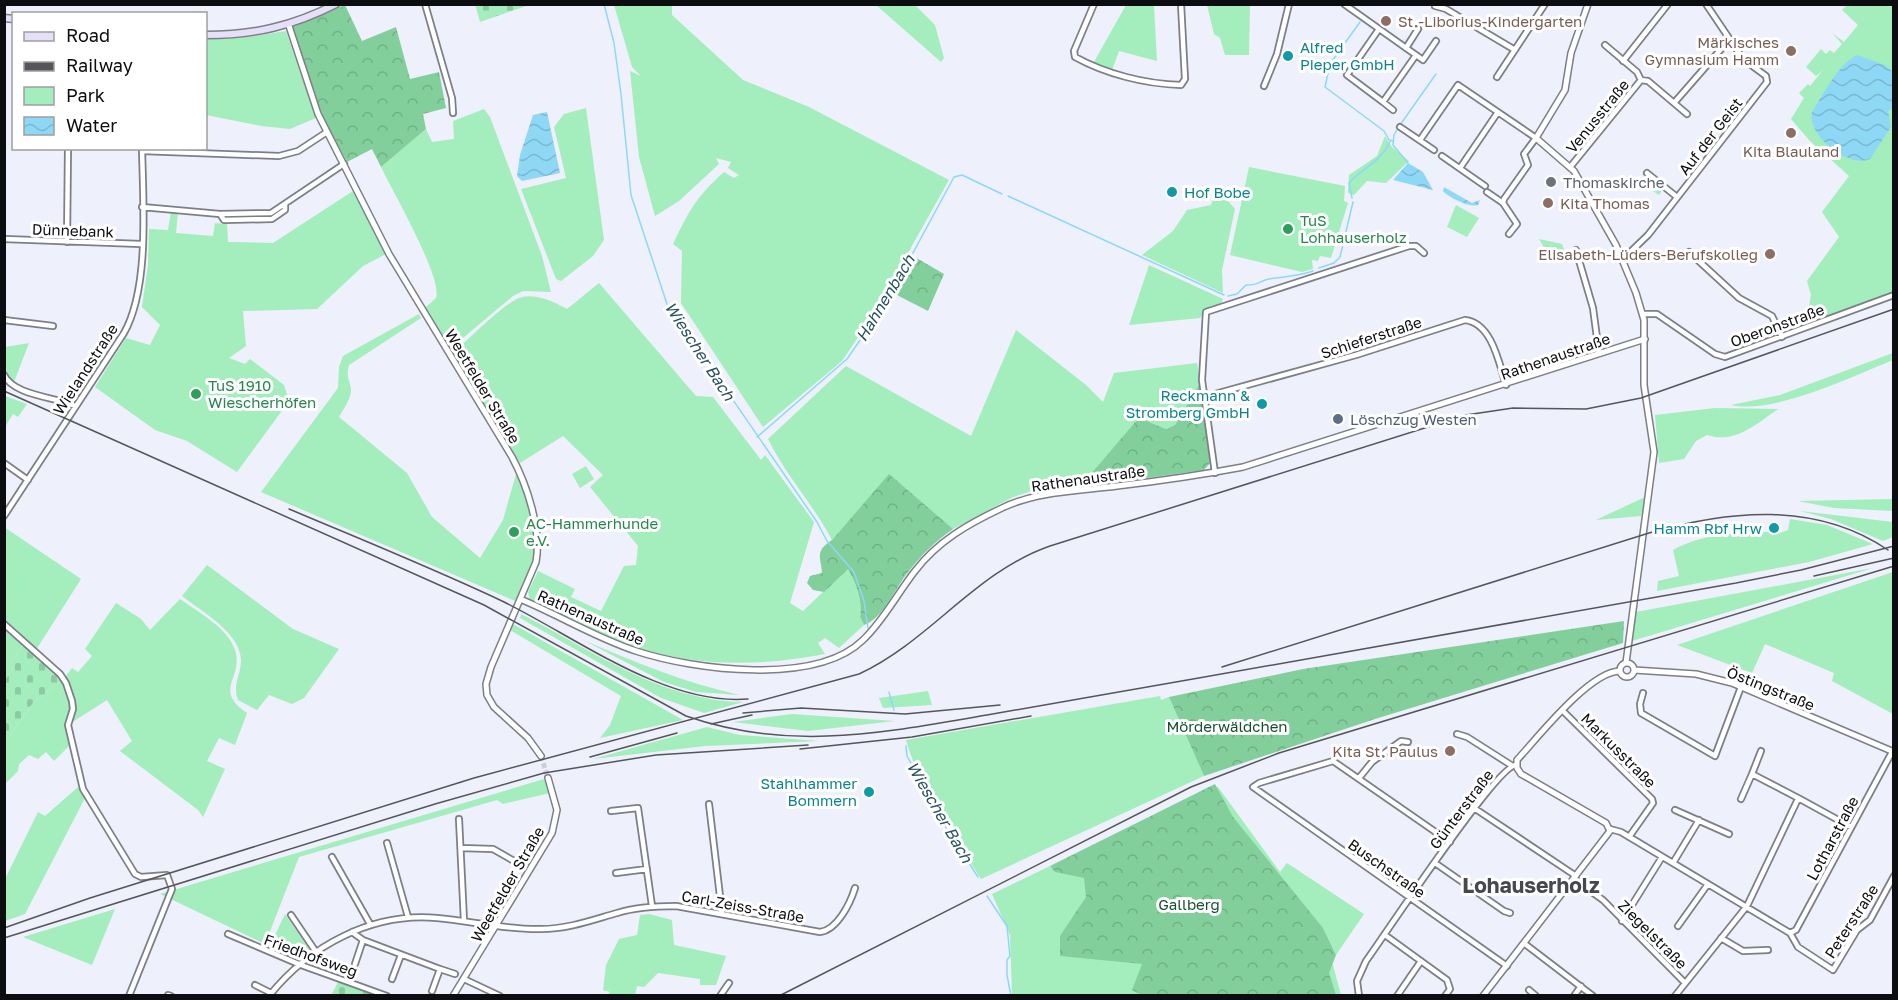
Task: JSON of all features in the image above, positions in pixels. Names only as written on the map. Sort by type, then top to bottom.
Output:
[{"type":"main road","points":[[207,34],[243,34],[289,26],[336,4]]},
{"type":"street","points":[[425,4],[452,98],[453,113]]},
{"type":"street","points":[[1094,4],[1074,51],[1075,57],[1105,71],[1144,81],[1178,85],[1184,83],[1185,47],[1182,4]]},
{"type":"street","points":[[1264,86],[1277,54],[1289,4]]},
{"type":"street","points":[[1344,4],[1423,60],[1436,41]]},
{"type":"street","points":[[1497,77],[1545,4]]},
{"type":"street","points":[[1503,203],[1527,165],[1524,154],[1565,90],[1571,52],[1588,4]]},
{"type":"street","points":[[1623,61],[1668,4]]},
{"type":"street","points":[[1674,103],[1729,40],[1707,5]]},
{"type":"street","points":[[1434,6],[1446,9],[1515,50]]},
{"type":"street","name":"Weetfelder Straße","points":[[289,26],[327,132],[389,254],[512,458],[526,486],[537,554],[488,674],[486,689],[494,707],[528,738],[541,756]]},
{"type":"street","points":[[1379,29],[1347,75],[1393,110]]},
{"type":"street","points":[[1406,48],[1418,29]]},
{"type":"street","name":"Auf der Geist","points":[[1622,260],[1648,235],[1768,79],[1743,59],[1729,40]]},
{"type":"street","points":[[1605,45],[1637,72],[1641,80],[1648,81],[1687,114]]},
{"type":"street","points":[[1383,102],[1416,55]]},
{"type":"street","name":"Venusstraße","points":[[1571,166],[1641,80]]},
{"type":"street","points":[[1420,140],[1458,85],[1536,138],[1571,166],[1622,260],[1643,314],[1644,391],[1654,452],[1626,663],[1620,671]]},
{"type":"street","points":[[1460,168],[1498,112]]},
{"type":"street","points":[[1401,127],[1434,150]]},
{"type":"street","points":[[142,150],[272,157],[298,150],[327,132]]},
{"type":"street","points":[[67,242],[68,150]]},
{"type":"street","name":"Wielandstraße","points":[[4,516],[130,320],[138,298],[142,150]]},
{"type":"street","points":[[1442,156],[1485,186]]},
{"type":"street","points":[[142,207],[256,217],[271,213],[344,164]]},
{"type":"street","points":[[1647,173],[1677,197]]},
{"type":"street","points":[[1486,192],[1503,203],[1517,224],[1509,234]]},
{"type":"street","name":"Dünnebank","points":[[4,240],[141,244]]},
{"type":"street","points":[[1215,473],[1204,397],[1202,365],[1206,313],[1409,246],[1416,246],[1424,253]]},
{"type":"street","points":[[1576,250],[1593,308],[1599,353]]},
{"type":"street","points":[[1689,252],[1739,298],[1772,316],[1782,337]]},
{"type":"street","name":"Oberonstraße","points":[[1643,314],[1657,314],[1715,354],[1725,357],[1893,295]]},
{"type":"street","points":[[4,320],[53,326]]},
{"type":"street","name":"Schieferstraße","points":[[1204,397],[1346,358],[1465,320],[1481,326],[1486,332],[1506,385]]},
{"type":"street","name":"Rathenaustraße","points":[[520,599],[607,639],[650,655],[733,668],[811,666],[838,658],[856,646],[876,626],[933,549],[954,533],[1025,499],[1215,473],[1328,442],[1645,339]]},
{"type":"street","points":[[4,375],[10,383],[51,401],[65,401],[75,406]]},
{"type":"street","points":[[4,463],[28,480]]},
{"type":"street","points":[[4,624],[60,674],[66,683],[73,710],[68,725],[83,789],[137,876],[167,875],[172,889],[129,996]]},
{"type":"street","points":[[1626,663],[1632,665],[1634,670]]},
{"type":"street","name":"Günterstraße","points":[[1359,996],[1359,974],[1474,808],[1518,758],[1593,682],[1610,672],[1620,671],[1622,675],[1629,677],[1634,670]]},
{"type":"street","name":"Östingstraße","points":[[1634,670],[1696,674],[1741,687],[1893,752]]},
{"type":"street","points":[[1643,693],[1640,704],[1641,713],[1715,756],[1741,687]]},
{"type":"street","name":"Markusstraße","points":[[1563,711],[1652,799],[1653,803],[1629,837]]},
{"type":"street","name":"Peterstraße","points":[[1457,734],[1467,737],[1513,765],[1521,774],[1606,823],[1610,829],[1629,837],[1747,906],[1790,933],[1798,947],[1834,970],[1857,930],[1870,920],[1893,876]]},
{"type":"street","points":[[1408,742],[1401,741],[1383,752],[1359,778],[1450,842]]},
{"type":"street","points":[[1741,799],[1761,751]]},
{"type":"street","name":"Lotharstraße","points":[[1790,933],[1796,930],[1893,752]]},
{"type":"street","name":"Buschstraße","points":[[1359,778],[1330,761],[1258,783],[1254,786],[1254,790],[1507,966]]},
{"type":"street","points":[[1752,774],[1851,827]]},
{"type":"street","name":"Weetfelder Straße","points":[[453,996],[498,925],[554,826],[556,804],[549,778]]},
{"type":"street","points":[[1675,996],[1747,906],[1797,801],[1800,799]]},
{"type":"street","points":[[709,804],[722,913]]},
{"type":"street","points":[[611,811],[638,808],[652,906]]},
{"type":"street","name":"Ziegelstraße","points":[[1474,808],[1576,878],[1603,900],[1685,983]]},
{"type":"street","points":[[1675,810],[1729,834]]},
{"type":"street","points":[[459,819],[464,921]]},
{"type":"street","points":[[1672,863],[1699,820]]},
{"type":"street","points":[[1484,996],[1576,878],[1610,829]]},
{"type":"street","points":[[387,843],[408,917]]},
{"type":"street","points":[[461,848],[487,848],[514,861]]},
{"type":"street","points":[[1622,921],[1662,856]]},
{"type":"street","points":[[332,857],[370,924]]},
{"type":"street","points":[[1435,863],[1510,913]]},
{"type":"street","points":[[616,873],[647,869]]},
{"type":"street","points":[[1678,926],[1708,884]]},
{"type":"street","name":"Carl-Zeiss-Straße","points":[[270,994],[316,952],[370,924],[408,917],[541,929],[571,926],[652,906],[676,906],[824,932],[835,924],[851,899],[855,888]]},
{"type":"street","points":[[291,915],[316,952]]},
{"type":"street","points":[[352,932],[363,940],[455,974]]},
{"type":"street","name":"Friedhofsweg","points":[[228,934],[301,965],[387,996]]},
{"type":"street","points":[[1385,935],[1450,984],[1445,996]]},
{"type":"street","points":[[1721,938],[1743,951],[1768,950]]},
{"type":"street","points":[[355,964],[363,940]]},
{"type":"street","points":[[1525,944],[1593,996]]},
{"type":"street","points":[[392,979],[401,955]]},
{"type":"street","points":[[1397,996],[1421,962]]},
{"type":"street","points":[[432,991],[440,969]]},
{"type":"street","points":[[464,979],[500,996]]},
{"type":"street","points":[[720,996],[729,983]]},
{"type":"street","points":[[255,985],[270,994]]},
{"type":"street","points":[[1574,996],[1581,986]]},
{"type":"street","points":[[1529,990],[1536,996]]},
{"type":"green space","points":[[475,4],[529,4],[529,5],[480,22]]},
{"type":"green space","points":[[345,5],[362,41],[396,27],[410,79],[439,72],[446,108],[423,114],[426,129],[381,167],[372,149],[347,162],[324,119],[291,26]]},
{"type":"green space","points":[[614,5],[672,5],[672,15],[743,80],[809,107],[949,180],[873,315],[842,361],[763,427],[681,303],[682,251],[673,244],[689,213],[706,189],[724,172],[734,178],[739,175],[728,168],[731,162],[716,158],[719,164],[679,201],[655,216],[639,157],[630,71],[641,76],[632,67]]},
{"type":"green space","points":[[876,5],[915,5],[935,25],[944,58],[941,62]]},
{"type":"green space","points":[[1126,5],[1154,6],[1157,61],[1119,51],[1112,70],[1094,62]]},
{"type":"green space","points":[[1207,5],[1250,5],[1249,55],[1225,55],[1220,38],[1214,34]]},
{"type":"green space","points":[[1847,5],[1893,5],[1893,295],[1806,324],[1811,295],[1807,281],[1839,237],[1822,212],[1849,176],[1810,141],[1791,119],[1804,98],[1799,93],[1808,84],[1810,86],[1823,70],[1816,76],[1806,67],[1821,49],[1826,54],[1830,50],[1834,53],[1842,44],[1832,33],[1844,42],[1858,25],[1842,10]]},
{"type":"green space","points":[[286,31],[316,118],[290,129],[207,115],[207,37],[242,38]]},
{"type":"green space","points":[[586,108],[604,240],[593,256],[561,281],[556,279],[521,189],[566,178],[554,127],[564,114]]},
{"type":"green space","points":[[484,109],[490,117],[542,256],[551,292],[523,291],[513,296],[451,348],[425,308],[436,298],[432,272],[381,167],[426,129],[432,142],[454,139],[453,121]]},
{"type":"green space","points":[[1385,136],[1392,147],[1409,161],[1386,183],[1367,181],[1354,195],[1348,193],[1349,175],[1377,156]]},
{"type":"green space","name":"TuS Lohhauserholz","points":[[1249,167],[1345,186],[1344,201],[1348,203],[1331,258],[1320,256],[1318,261],[1312,260],[1313,269],[1302,272],[1230,255]]},
{"type":"green space","points":[[1650,179],[1663,189],[1659,195],[1641,183]]},
{"type":"green space","points":[[1217,188],[1235,209],[1222,270],[1223,293],[1142,255],[1173,231],[1187,210],[1211,205]]},
{"type":"green space","points":[[353,191],[386,254],[363,266],[317,309],[243,311],[246,346],[229,358],[245,364],[250,359],[284,385],[289,401],[237,472],[187,441],[155,430],[95,387],[126,338],[150,345],[160,325],[142,307],[148,265],[149,229],[168,230],[171,212],[178,212],[176,233],[213,236],[215,223],[227,224],[228,242],[273,243]]},
{"type":"green space","points":[[1456,205],[1479,218],[1467,237],[1447,227]]},
{"type":"green space","points":[[1539,239],[1562,244],[1566,255],[1552,261]]},
{"type":"green space","points":[[913,256],[944,274],[928,311],[893,293]]},
{"type":"green space","points":[[1149,265],[1223,299],[1220,306],[1207,309],[1200,318],[1129,325]]},
{"type":"green space","points":[[599,283],[696,396],[713,397],[761,460],[765,455],[814,522],[790,603],[803,611],[848,568],[858,592],[861,605],[860,617],[864,625],[839,648],[825,638],[818,643],[825,654],[804,658],[739,663],[674,657],[621,641],[530,600],[528,592],[538,571],[575,589],[571,597],[601,611],[624,566],[636,565],[638,546],[590,487],[603,475],[563,436],[520,463],[453,353],[497,313],[515,300],[528,296],[540,298],[567,309]]},
{"type":"green space","points":[[419,314],[421,318],[349,365],[351,392],[339,417],[407,473],[432,517],[480,558],[503,520],[516,474],[528,505],[534,531],[535,555],[515,601],[261,492],[338,388],[339,367],[343,356]]},
{"type":"green space","points":[[1016,330],[1086,385],[1103,402],[1114,373],[1197,363],[1200,383],[1175,425],[1166,429],[1147,421],[1136,421],[1083,483],[1041,488],[1013,497],[953,529],[889,475],[832,540],[768,439],[846,366],[971,436]]},
{"type":"green space","points":[[29,343],[14,382],[6,371],[5,347]]},
{"type":"green space","points":[[1893,353],[1893,360],[1813,392],[1768,404],[1748,407],[1731,405],[1780,395]]},
{"type":"green space","points":[[1200,383],[1210,463],[1204,470],[1089,486],[1083,483],[1136,421],[1147,421],[1166,429],[1175,425]]},
{"type":"green space","points":[[5,396],[27,404],[18,417],[13,414],[5,427]]},
{"type":"green space","points":[[1715,408],[1778,409],[1753,427],[1736,435],[1717,437],[1707,435],[1696,441],[1684,459],[1659,463],[1655,415]]},
{"type":"green space","points":[[586,466],[594,479],[580,488],[572,474]]},
{"type":"green space","points":[[889,474],[953,529],[919,559],[904,577],[884,609],[864,625],[860,617],[861,605],[858,592],[848,569],[824,592],[813,590],[807,583],[810,576],[822,573],[820,555],[826,544]]},
{"type":"green space","points":[[1645,497],[1641,516],[1596,520]]},
{"type":"green space","points":[[1893,499],[1893,511],[1834,508],[1798,501]]},
{"type":"green space","points":[[1800,511],[1893,522],[1893,537],[1883,541],[1831,519]]},
{"type":"green space","points":[[1790,519],[1827,525],[1873,544],[1809,562],[1657,591],[1658,581],[1679,576],[1673,550],[1684,544],[1720,535],[1769,532],[1775,535],[1788,530]]},
{"type":"green space","points":[[4,527],[81,579],[36,650],[5,621]]},
{"type":"green space","points":[[207,565],[293,629],[339,649],[304,698],[292,704],[269,695],[257,710],[238,700],[236,685],[241,660],[234,640],[219,624],[182,596]]},
{"type":"green space","points":[[1873,568],[1632,641],[1636,612]]},
{"type":"green space","points":[[1893,572],[1893,714],[1832,681],[1834,673],[1765,644],[1752,673],[1677,645]]},
{"type":"green space","points":[[180,599],[212,621],[231,642],[237,660],[230,690],[237,705],[247,713],[235,745],[219,738],[207,761],[225,769],[203,817],[198,810],[120,751],[132,741],[107,700],[71,723],[75,704],[65,677],[72,668],[78,672],[92,656],[85,649],[116,603],[141,619],[150,630]]},
{"type":"green space","points":[[521,614],[655,683],[684,693],[743,702],[704,713],[661,698],[520,618]]},
{"type":"green space","name":"Mörderwäldchen","points":[[1624,621],[1623,643],[1375,719],[1204,776],[1169,697],[1303,669]]},
{"type":"green space","points":[[513,624],[683,720],[600,738],[610,725],[621,696],[510,630]]},
{"type":"green space","points":[[5,626],[25,643],[10,664],[13,669],[5,680]]},
{"type":"green space","points":[[583,640],[680,678],[740,695],[696,692],[664,682]]},
{"type":"green space","points":[[25,643],[63,680],[33,703],[5,742],[5,680],[13,669],[10,664]]},
{"type":"green space","points":[[63,680],[71,712],[67,723],[70,745],[54,761],[46,752],[38,759],[29,755],[19,764],[18,771],[5,784],[5,742],[33,703]]},
{"type":"green space","points":[[928,691],[932,705],[883,708],[879,698]]},
{"type":"green space","points":[[1160,696],[1161,700],[1169,697],[1204,776],[981,879],[929,794],[906,740]]},
{"type":"green space","points":[[792,714],[895,721],[808,731],[733,722]]},
{"type":"green space","points":[[707,727],[740,735],[819,741],[705,746],[593,759]]},
{"type":"green space","points":[[544,779],[550,793],[503,804],[497,800],[299,857],[265,944],[160,894]]},
{"type":"green space","name":"Gallberg","points":[[1215,784],[1233,817],[1323,928],[1336,955],[1329,973],[1336,995],[1141,995],[1132,990],[1142,964],[1060,956],[1060,936],[1086,897],[1084,878],[1055,872],[1050,866]]},
{"type":"green space","points":[[78,787],[85,798],[25,914],[5,921],[5,879],[38,812],[45,816]]},
{"type":"green space","name":"Gallberg","points":[[1218,787],[1280,872],[1287,863],[1364,914],[1336,955],[1323,928],[1341,995],[1012,995],[1010,935],[992,894],[1050,866],[1054,870]]},
{"type":"green space","points":[[115,909],[92,965],[23,937]]},
{"type":"green space","points":[[285,914],[309,949],[309,954],[297,961],[268,950]]},
{"type":"green space","points":[[649,914],[672,920],[674,945],[726,956],[716,985],[700,985],[700,979],[658,973],[644,987],[637,986],[635,995],[608,995],[610,992],[603,990],[606,965],[619,939],[637,935],[640,915]]},
{"type":"green space","points":[[339,980],[380,996],[331,996]]},
{"type":"water","points":[[1857,55],[1885,65],[1894,73],[1893,108],[1888,111],[1891,127],[1870,159],[1861,161],[1841,155],[1831,148],[1822,140],[1812,121],[1812,112],[1832,80],[1850,59]]},
{"type":"water","points":[[547,112],[560,173],[522,181],[517,176],[520,155],[533,115]]},
{"type":"water","points":[[1408,163],[1423,172],[1433,190],[1393,180]]},
{"type":"water","points":[[1444,187],[1472,203],[1480,200],[1478,205],[1465,204],[1455,199],[1443,191]]},
{"type":"waterway","name":"Wiescher Bach","points":[[604,4],[614,43],[631,195],[667,304],[817,522],[827,541],[854,572],[864,601],[868,628]]},
{"type":"waterway","points":[[1360,22],[1330,64],[1325,87],[1384,131],[1389,140],[1393,141]]},
{"type":"waterway","points":[[1400,125],[1436,74]]},
{"type":"waterway","points":[[1398,128],[1394,135],[1393,145],[1408,163]]},
{"type":"waterway","name":"Hahnenbach","points":[[1352,198],[1349,183],[1376,161],[1390,142]]},
{"type":"waterway","name":"Hahnenbach","points":[[757,437],[847,359],[887,301],[954,177],[962,175],[1002,194]]},
{"type":"waterway","name":"Hahnenbach","points":[[1008,196],[1224,295]]},
{"type":"waterway","name":"Hahnenbach","points":[[1319,268],[1334,263],[1340,257],[1353,202]]},
{"type":"waterway","name":"Hahnenbach","points":[[1228,296],[1237,294],[1246,285],[1313,271]]},
{"type":"waterway","name":"Wiescher Bach","points":[[889,692],[894,710]]},
{"type":"waterway","name":"Wiescher Bach","points":[[906,746],[907,756],[946,827],[978,877]]},
{"type":"waterway","name":"Wiescher Bach","points":[[987,896],[1007,926],[1010,956],[1007,960],[1007,975],[1011,996]]},
{"type":"tunnel","points":[[541,756],[548,778]]},
{"type":"railway","points":[[4,928],[90,898],[474,778],[859,674],[908,644],[999,572],[1050,546],[1466,415],[1513,408],[1586,409],[1641,398],[1894,309]]},
{"type":"railway","points":[[4,391],[484,605],[686,716],[724,727],[762,734],[836,736],[948,722],[1736,583],[1801,570],[1894,546]]},
{"type":"railway","points":[[289,509],[502,601],[590,650],[653,681],[685,692],[717,698],[748,699]]},
{"type":"railway","points":[[1222,667],[1649,533],[1710,519],[1772,514],[1802,517],[1832,523],[1860,534],[1888,550]]},
{"type":"railway","points":[[1814,576],[1894,558]]},
{"type":"railway","points":[[779,996],[1191,787],[1279,753],[1894,566]]},
{"type":"railway","points":[[743,713],[801,708],[905,714],[1000,705]]},
{"type":"railway","points":[[711,724],[752,715]]},
{"type":"railway","points":[[800,749],[912,737],[1031,716]]},
{"type":"railway","points":[[590,757],[677,733]]},
{"type":"railway","points":[[4,938],[435,804],[544,773],[656,755],[808,745]]},
{"type":"place","name":"St.-Liborius-Kindergarten","points":[[1386,21]]},
{"type":"place","name":"Märkisches Gymnasium Hamm","points":[[1791,51]]},
{"type":"place","name":"Alfred Pieper GmbH","points":[[1288,56]]},
{"type":"place","name":"Kita Blauland","points":[[1791,133]]},
{"type":"place","name":"Thomaskirche","points":[[1551,182]]},
{"type":"place","name":"Hof Bobe","points":[[1172,192]]},
{"type":"place","name":"Kita Thomas","points":[[1548,203]]},
{"type":"place","name":"TuS Lohhauserholz","points":[[1288,229]]},
{"type":"place","name":"Elisabeth-Lüders-Berufskolleg","points":[[1770,254]]},
{"type":"place","name":"TuS 1910 Wiescherhöfen","points":[[196,394]]},
{"type":"place","name":"Reckmann & Stromberg GmbH","points":[[1262,404]]},
{"type":"place","name":"Löschzug Westen","points":[[1338,419]]},
{"type":"place","name":"Hamm Rbf Hrw","points":[[1774,528]]},
{"type":"place","name":"AC-Hammerhunde e.V.","points":[[514,532]]},
{"type":"place","name":"Kita St. Paulus","points":[[1450,751]]},
{"type":"place","name":"Stahlhammer Bommern","points":[[869,792]]},
{"type":"district","name":"Lohauserholz","points":[[1531,885]]}]
